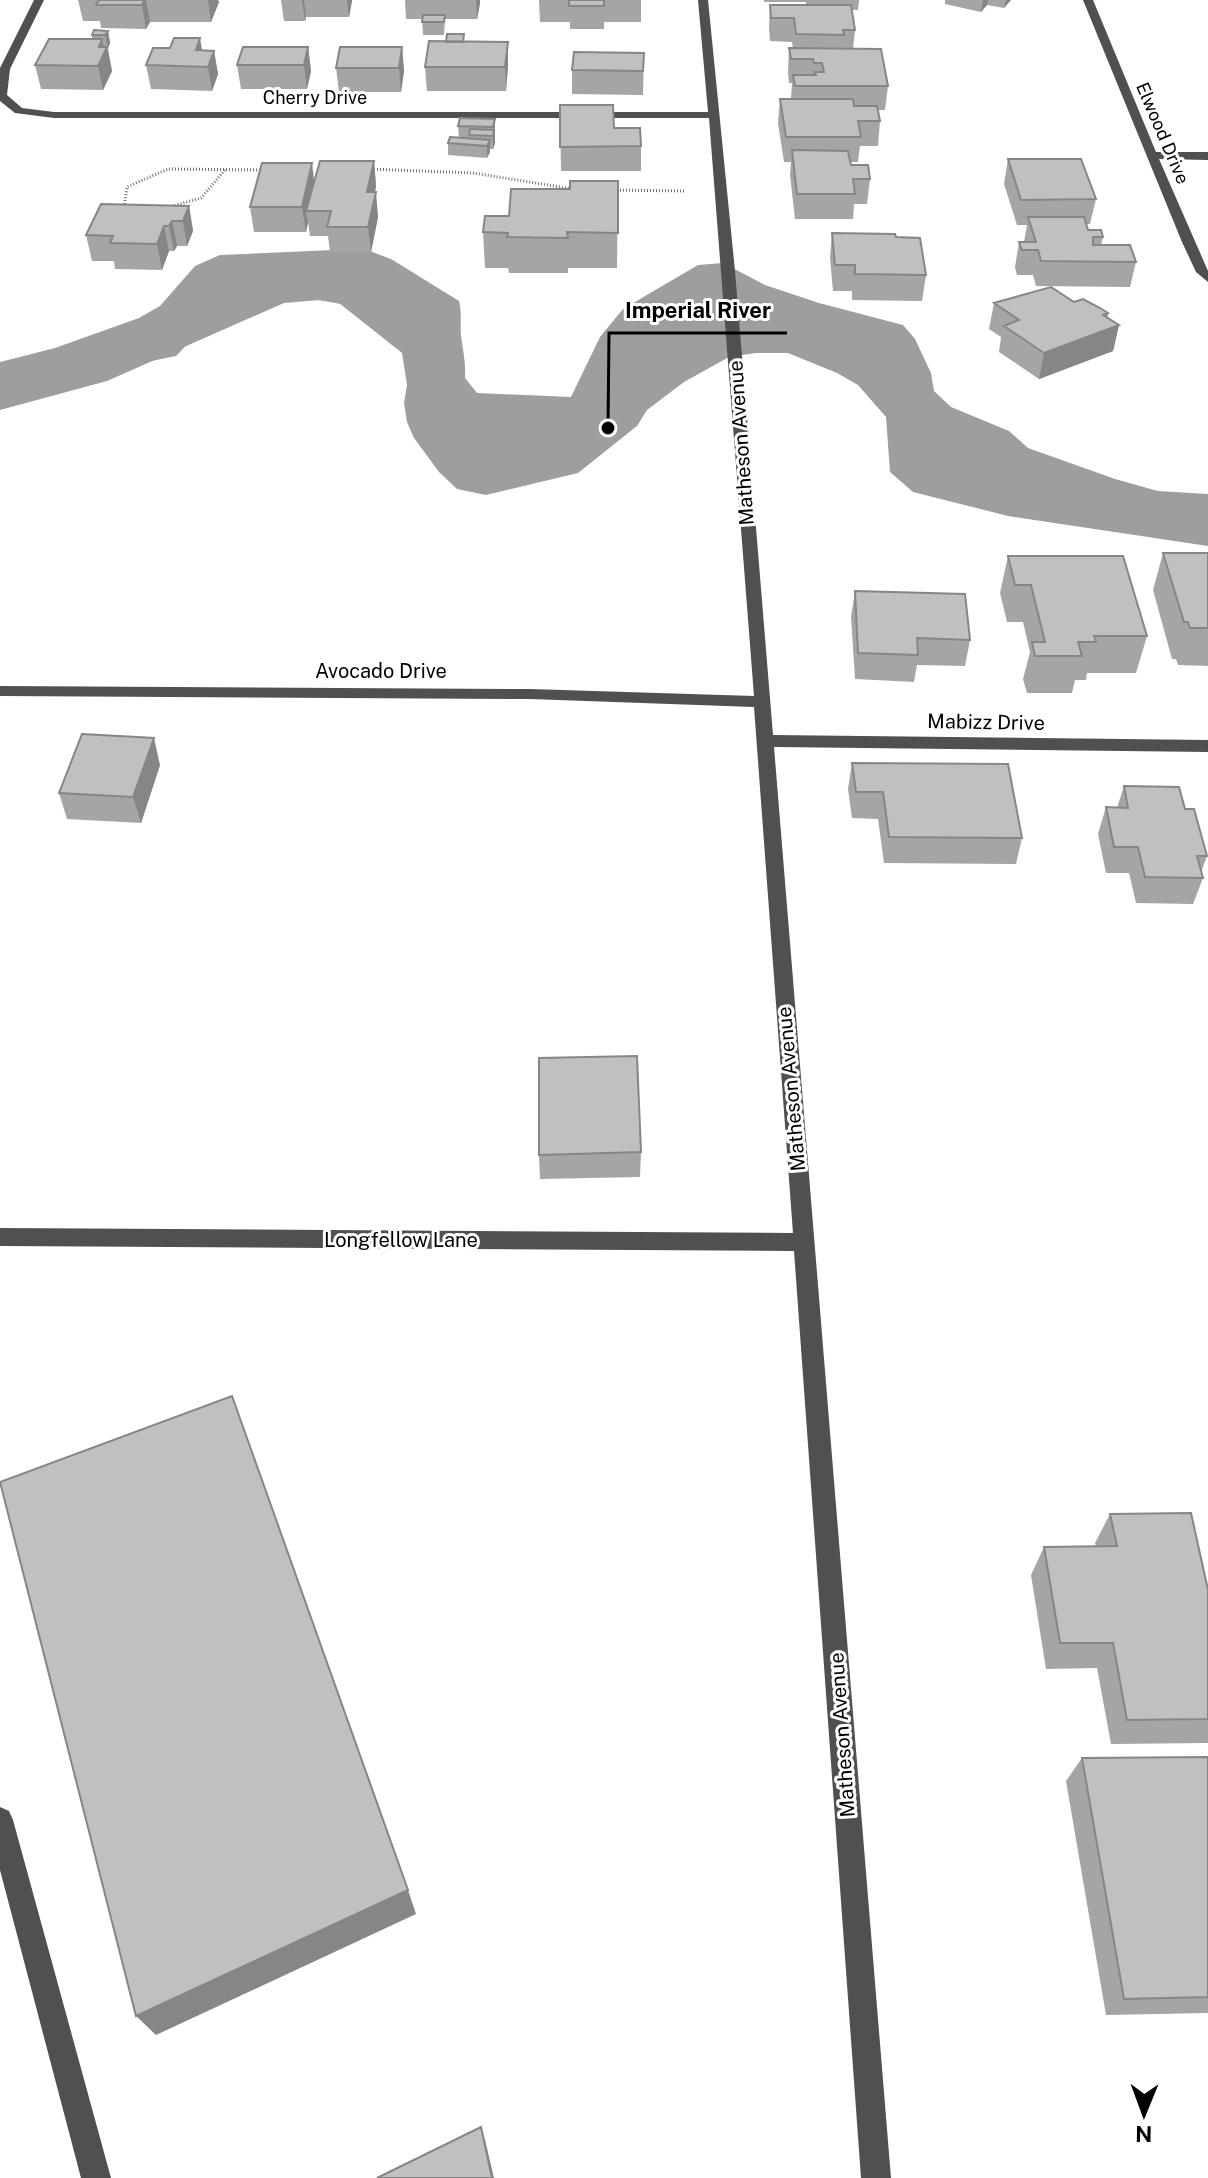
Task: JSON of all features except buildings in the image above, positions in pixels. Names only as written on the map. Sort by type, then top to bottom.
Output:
[{"type":"street","name":"Cherry Drive","points":[[39,0],[5,69],[1,96],[19,111],[54,115],[715,115]]},
{"type":"street","name":"Matheson Avenue","points":[[703,0],[729,271],[876,2178]]},
{"type":"street","name":"Elwood Drive","points":[[1088,0],[1155,155],[1188,242],[1208,278]]},
{"type":"street","points":[[1155,155],[1208,156]]},
{"type":"street","name":"Avocado Drive","points":[[0,691],[530,694],[761,702]]},
{"type":"street","name":"Mabizz Drive","points":[[764,741],[1208,746]]},
{"type":"street","name":"Longfellow Lane","points":[[0,1237],[803,1242]]},
{"type":"street","points":[[0,1820],[96,2178]]},
{"type":"path","points":[[137,208],[124,207],[127,187],[168,169],[272,170]]},
{"type":"path","points":[[359,169],[473,173],[579,190]]},
{"type":"path","points":[[161,209],[201,198],[225,170]]},
{"type":"path","points":[[610,190],[722,191]]},
{"type":"shaded area","points":[[367,250],[391,259],[459,301],[465,378],[477,393],[571,397],[600,337],[623,309],[698,265],[723,263],[765,285],[903,325],[915,339],[931,373],[934,391],[951,407],[1009,431],[1028,448],[1158,491],[1208,494],[1208,546],[1008,516],[913,492],[890,472],[886,417],[858,385],[788,353],[729,357],[684,382],[647,410],[637,426],[578,473],[486,495],[457,489],[439,472],[414,438],[407,422],[404,403],[407,385],[402,353],[339,303],[288,296],[229,298],[213,311],[203,328],[176,356],[117,368],[67,391],[0,399],[0,362],[55,348],[139,318],[160,306],[195,266],[220,255]]},
{"type":"waterway","points":[[0,390],[83,367],[151,339],[220,305],[269,287],[320,281],[345,283],[371,291]]},
{"type":"place","name":"Imperial River","points":[[608,428]]}]
